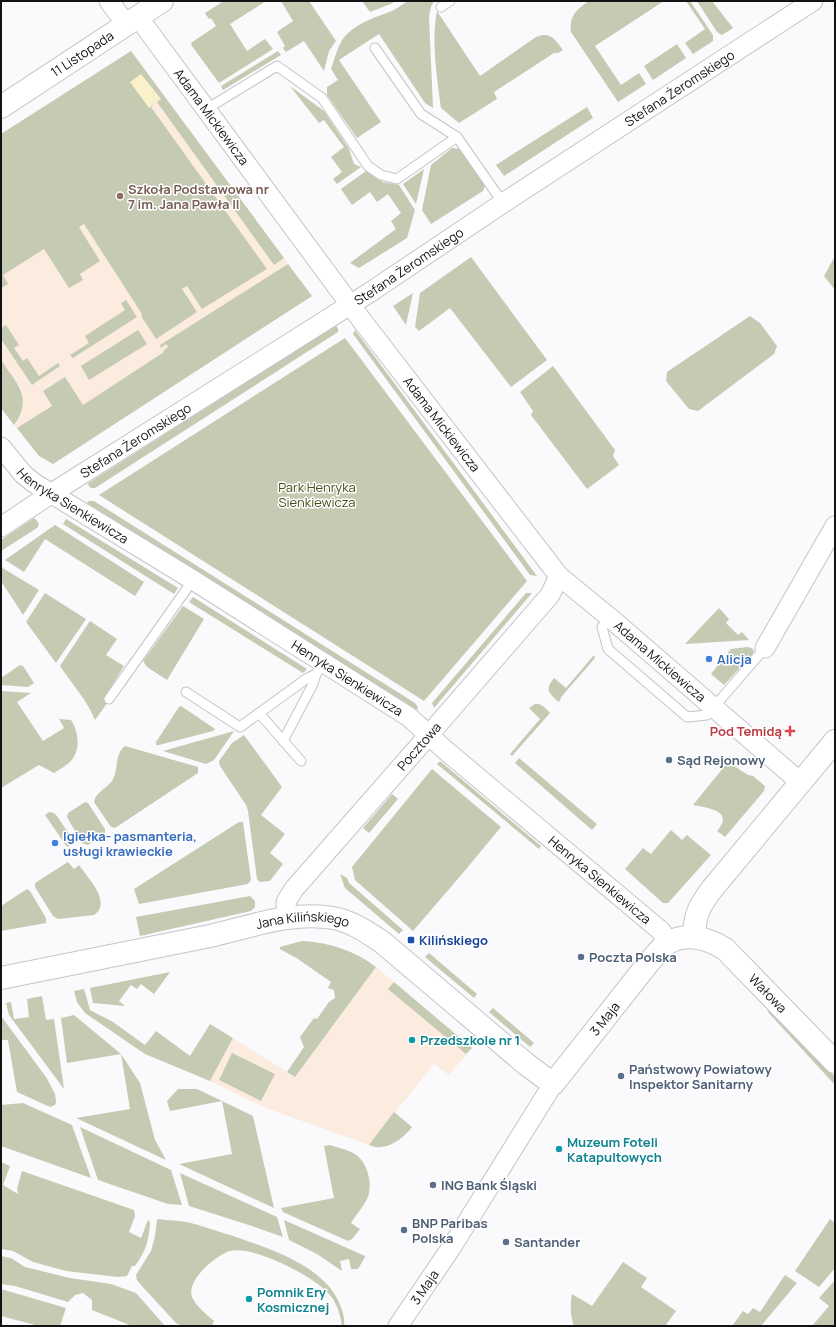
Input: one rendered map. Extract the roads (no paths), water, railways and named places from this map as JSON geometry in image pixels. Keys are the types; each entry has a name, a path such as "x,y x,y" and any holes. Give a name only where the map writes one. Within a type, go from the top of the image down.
{"street":[{"name":"Adama Mickiewicza","path":"109,1 132,20 205,110 350,305 559,576 609,617 800,782"},
{"name":"11 Listopada","path":"1,107 162,1"},
{"name":"Stefana Żeromskiego","path":"1,527 52,493 350,305 503,203 813,1"},
{"name":"Henryka Sienkiewicza","path":"1,447 23,474 193,580 319,668 409,717 444,749 661,931 669,943"},
{"path":"765,648 835,526"},
{"name":"Pocztowa","path":"287,918 286,902 294,889 550,596 559,576"},
{"path":"694,937 695,921 701,904 835,741"},
{"name":"Jana Kilińskiego","path":"1,978 213,935 287,918 333,918 349,922 382,942 526,1064 553,1084"},
{"name":"3 Maja","path":"398,1326 451,1248 553,1084 650,961 662,948 669,943 682,938 694,937"},
{"name":"Wałowa","path":"694,937 714,942 725,949 835,1062"}],"lane":[{"path":"441,7 450,1"},
{"path":"375,48 421,114 457,137 503,203"},
{"path":"205,110 278,66 322,98 368,166 381,175 397,179 457,137"},
{"path":"110,699 193,580"},
{"path":"609,617 602,627 608,649 687,717 707,715 765,648"},
{"path":"186,692 240,727 319,668"},
{"path":"283,741 313,684 319,668"},
{"path":"259,713 301,761"}],"place":[{"name":"Szkoła Podstawowa nr 7 im. Jana Pawła II","path":"120,196"},
{"name":"Alicja","path":"709,659"},
{"name":"Pod Temidą","path":"790,731"},
{"name":"Sąd Rejonowy","path":"669,760"},
{"name":"Igiełka- pasmanteria, usługi krawieckie","path":"55,843"},
{"name":"Kilińskiego","path":"411,940"},
{"name":"Poczta Polska","path":"581,957"},
{"name":"Przedszkole nr 1","path":"412,1040"},
{"name":"Państwowy Powiatowy Inspektor Sanitarny","path":"621,1076"},
{"name":"Muzeum Foteli Katapultowych","path":"559,1149"},
{"name":"ING Bank Śląski","path":"433,1185"},
{"name":"BNP Paribas Polska","path":"404,1230"},
{"name":"Santander","path":"506,1242"},
{"name":"Pomnik Ery Kosmicznej","path":"249,1299"}],"park label":[{"name":"Park Henryka Sienkiewicza","path":"317,494"}]}
